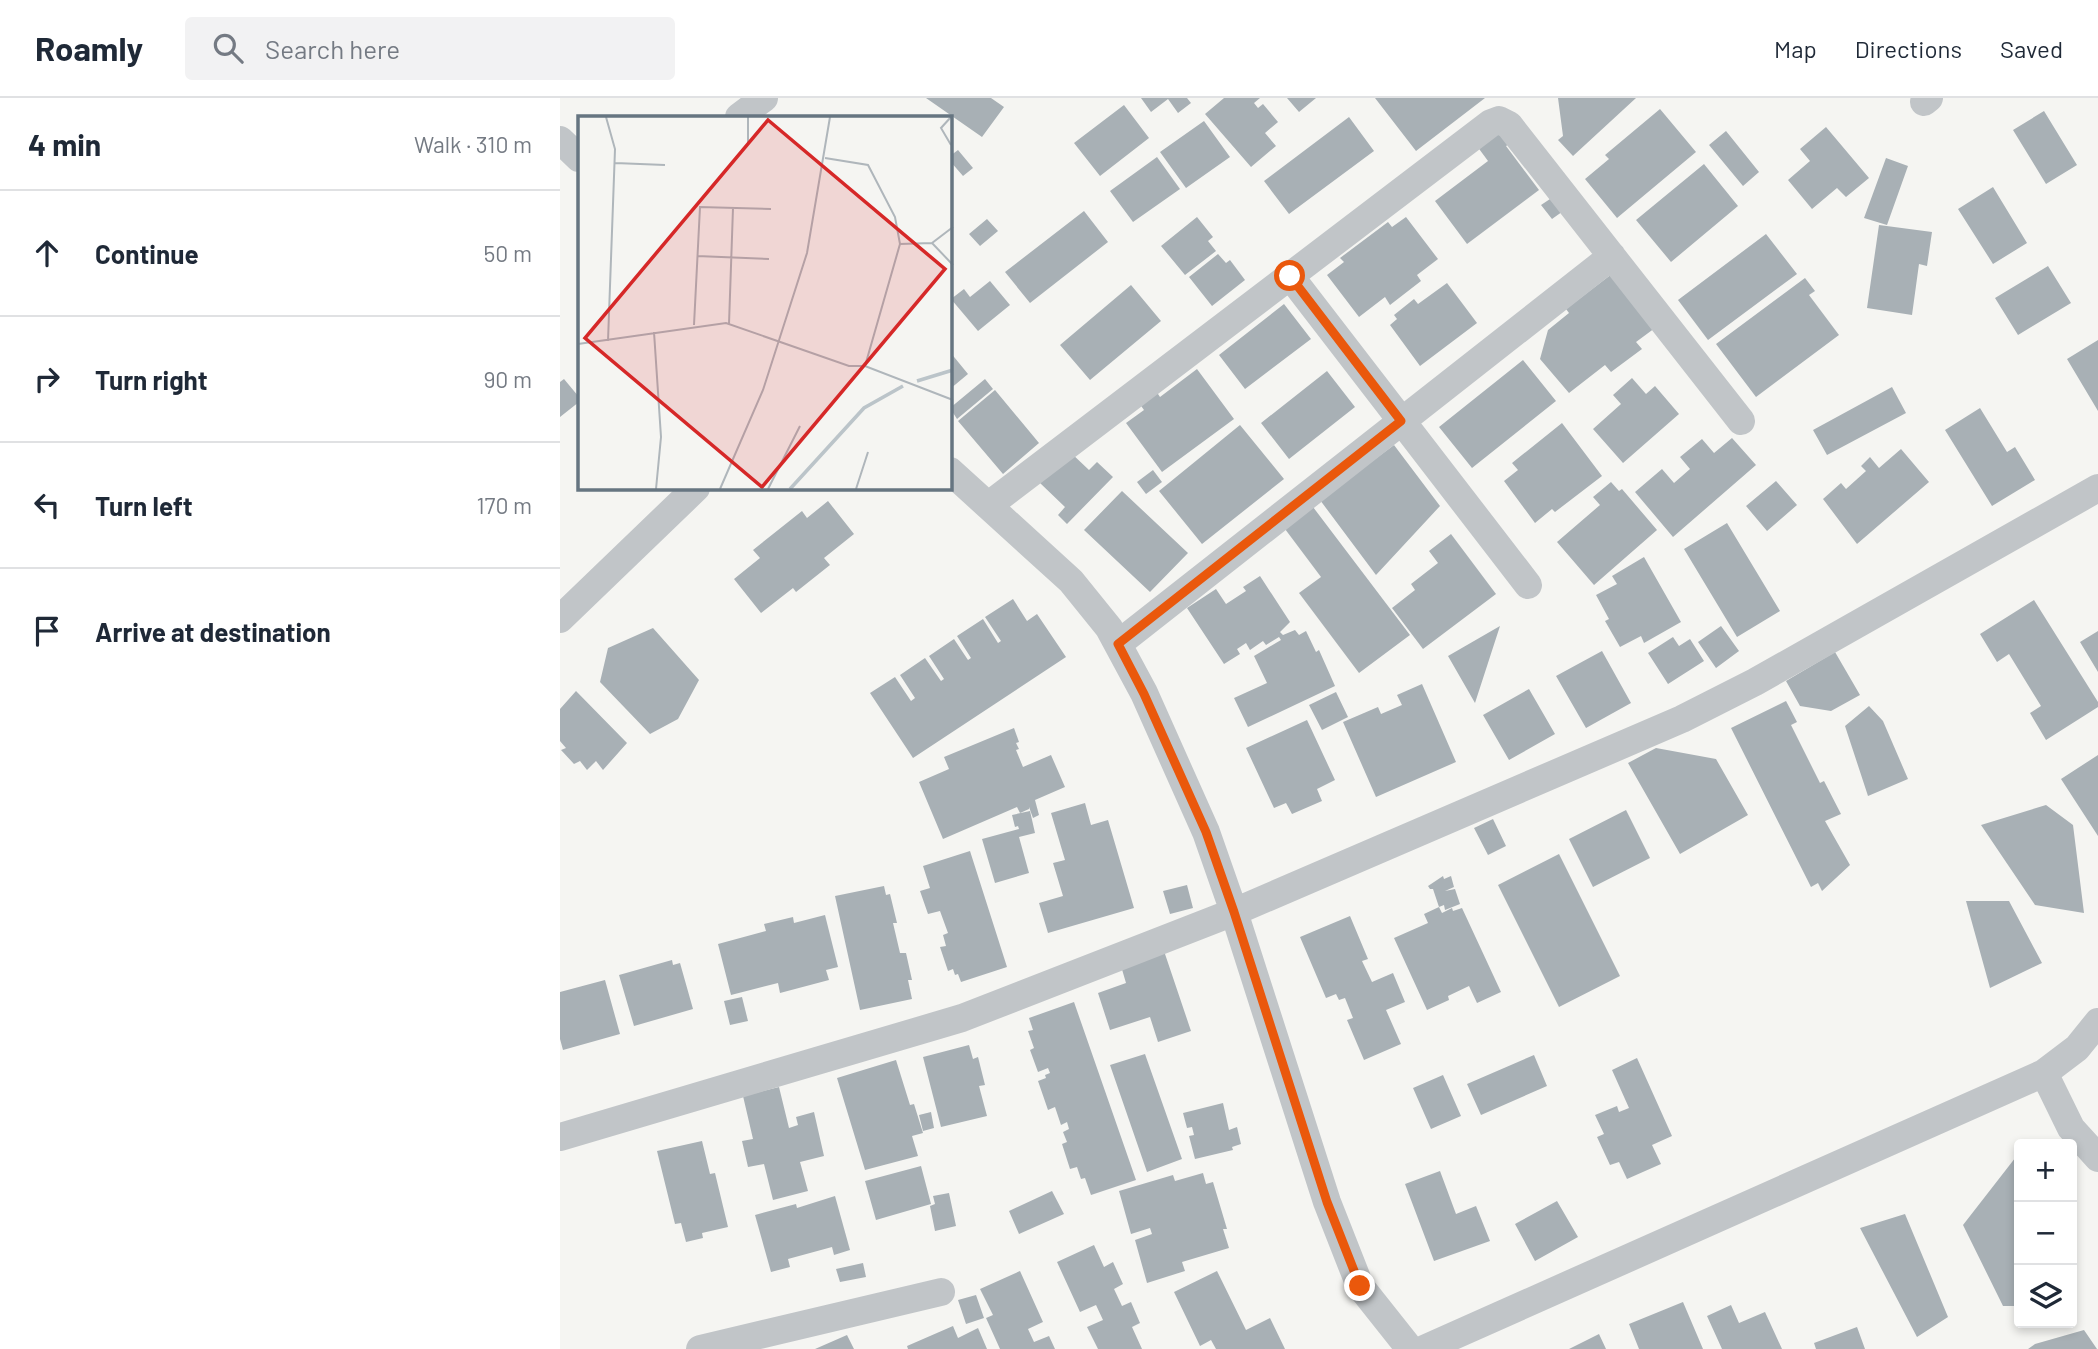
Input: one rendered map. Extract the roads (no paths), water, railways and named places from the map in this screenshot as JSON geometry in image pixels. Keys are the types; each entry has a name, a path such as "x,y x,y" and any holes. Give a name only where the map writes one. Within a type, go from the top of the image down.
{"street":[{"path":"740,116 764,98"},
{"path":"989,505 1491,123 1499,120 1509,125 1741,421"},
{"path":"560,140 578,157"},
{"path":"1118,644 1612,256"},
{"path":"1290,276 1528,585"},
{"path":"952,473 1071,581 1109,628 1118,644 1144,694 1206,832 1327,1202 1360,1286 1410,1349"},
{"path":"560,1137 962,1017 1234,912 1682,719 1755,682 2098,488"},
{"path":"560,619 694,490"},
{"path":"1424,1349 2043,1073 2077,1048 2098,1022"},
{"path":"2043,1073 2071,1128 2098,1158"},
{"path":"700,1349 942,1292"}]}
